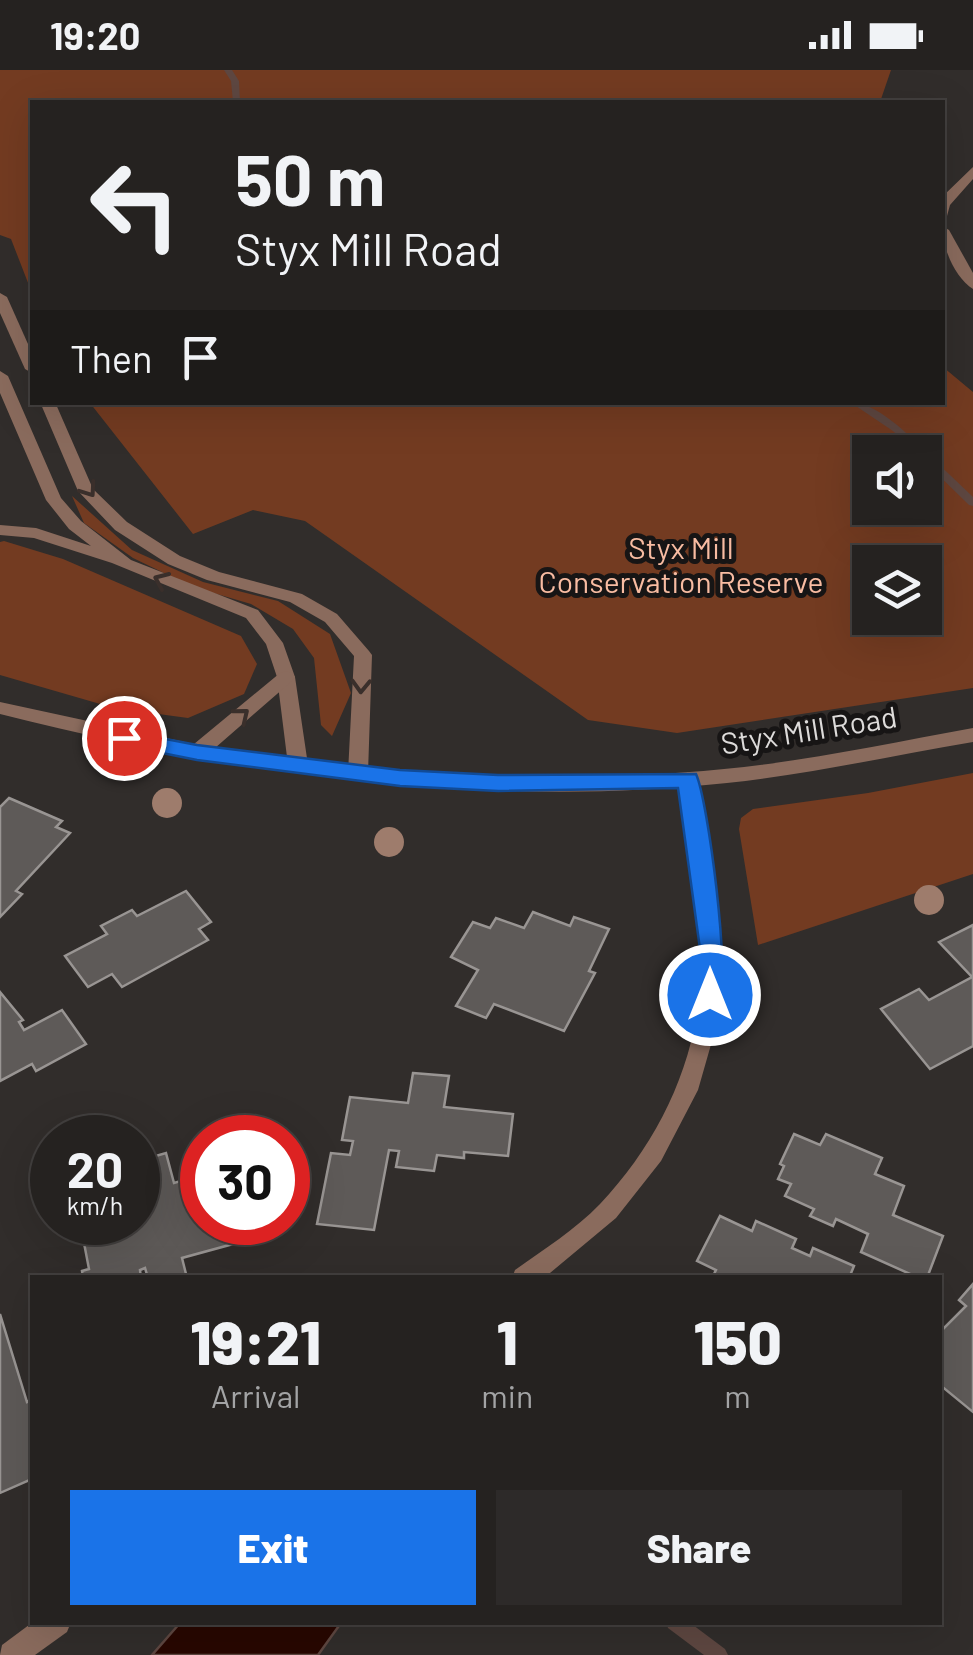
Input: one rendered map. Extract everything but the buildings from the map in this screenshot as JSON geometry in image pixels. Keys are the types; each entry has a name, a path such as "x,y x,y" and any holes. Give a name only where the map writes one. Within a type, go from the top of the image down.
{"street":[{"path":"945,202 973,171"},
{"path":"945,235 973,284"},
{"path":"0,297 30,367"},
{"path":"30,373 1,380 54,500 75,526 125,564"},
{"path":"48,405 86,491 121,526 174,560 213,576 296,598 332,618 363,655 358,774"},
{"path":"0,530 36,532 252,614 274,643 286,677 298,765"},
{"path":"197,752 286,677"},
{"name":"Styx Mill Road","path":"0,708 88,732 197,752 358,774 498,783 688,780 767,771 973,734"},
{"path":"528,1275 606,1212 641,1171 684,1101 700,1053 710,995 712,949 688,780"},
{"path":"12,1655 53,1625"}],"green space":[{"path":"0,70 891,70 881,100 30,100 30,288 11,239 0,235"},
{"name":"Styx Mill Conservation Reserve","path":"945,369 973,392 973,688 677,733 588,720 305,521 253,510 193,534 92,405 945,405"},
{"path":"72,496 132,550 203,582 278,601 330,634 351,693 332,736 321,725 314,658 293,629 251,604 193,587 133,558 84,523"},
{"path":"0,542 63,559 241,636 257,664 244,694 188,718 114,708 0,675"},
{"path":"973,773 973,874 758,945 739,829 741,818 753,809"}],"shaded area":[{"path":"178,1625 340,1625 318,1655 152,1655"}],"waterway":[{"path":"228,70 235,81 237,100"},
{"path":"859,405 902,435"},
{"path":"942,473 973,503"},
{"path":"678,1625 719,1655"}],"route":[{"path":"124,738 197,752 400,778 498,783 688,780 712,949 710,995"}]}
